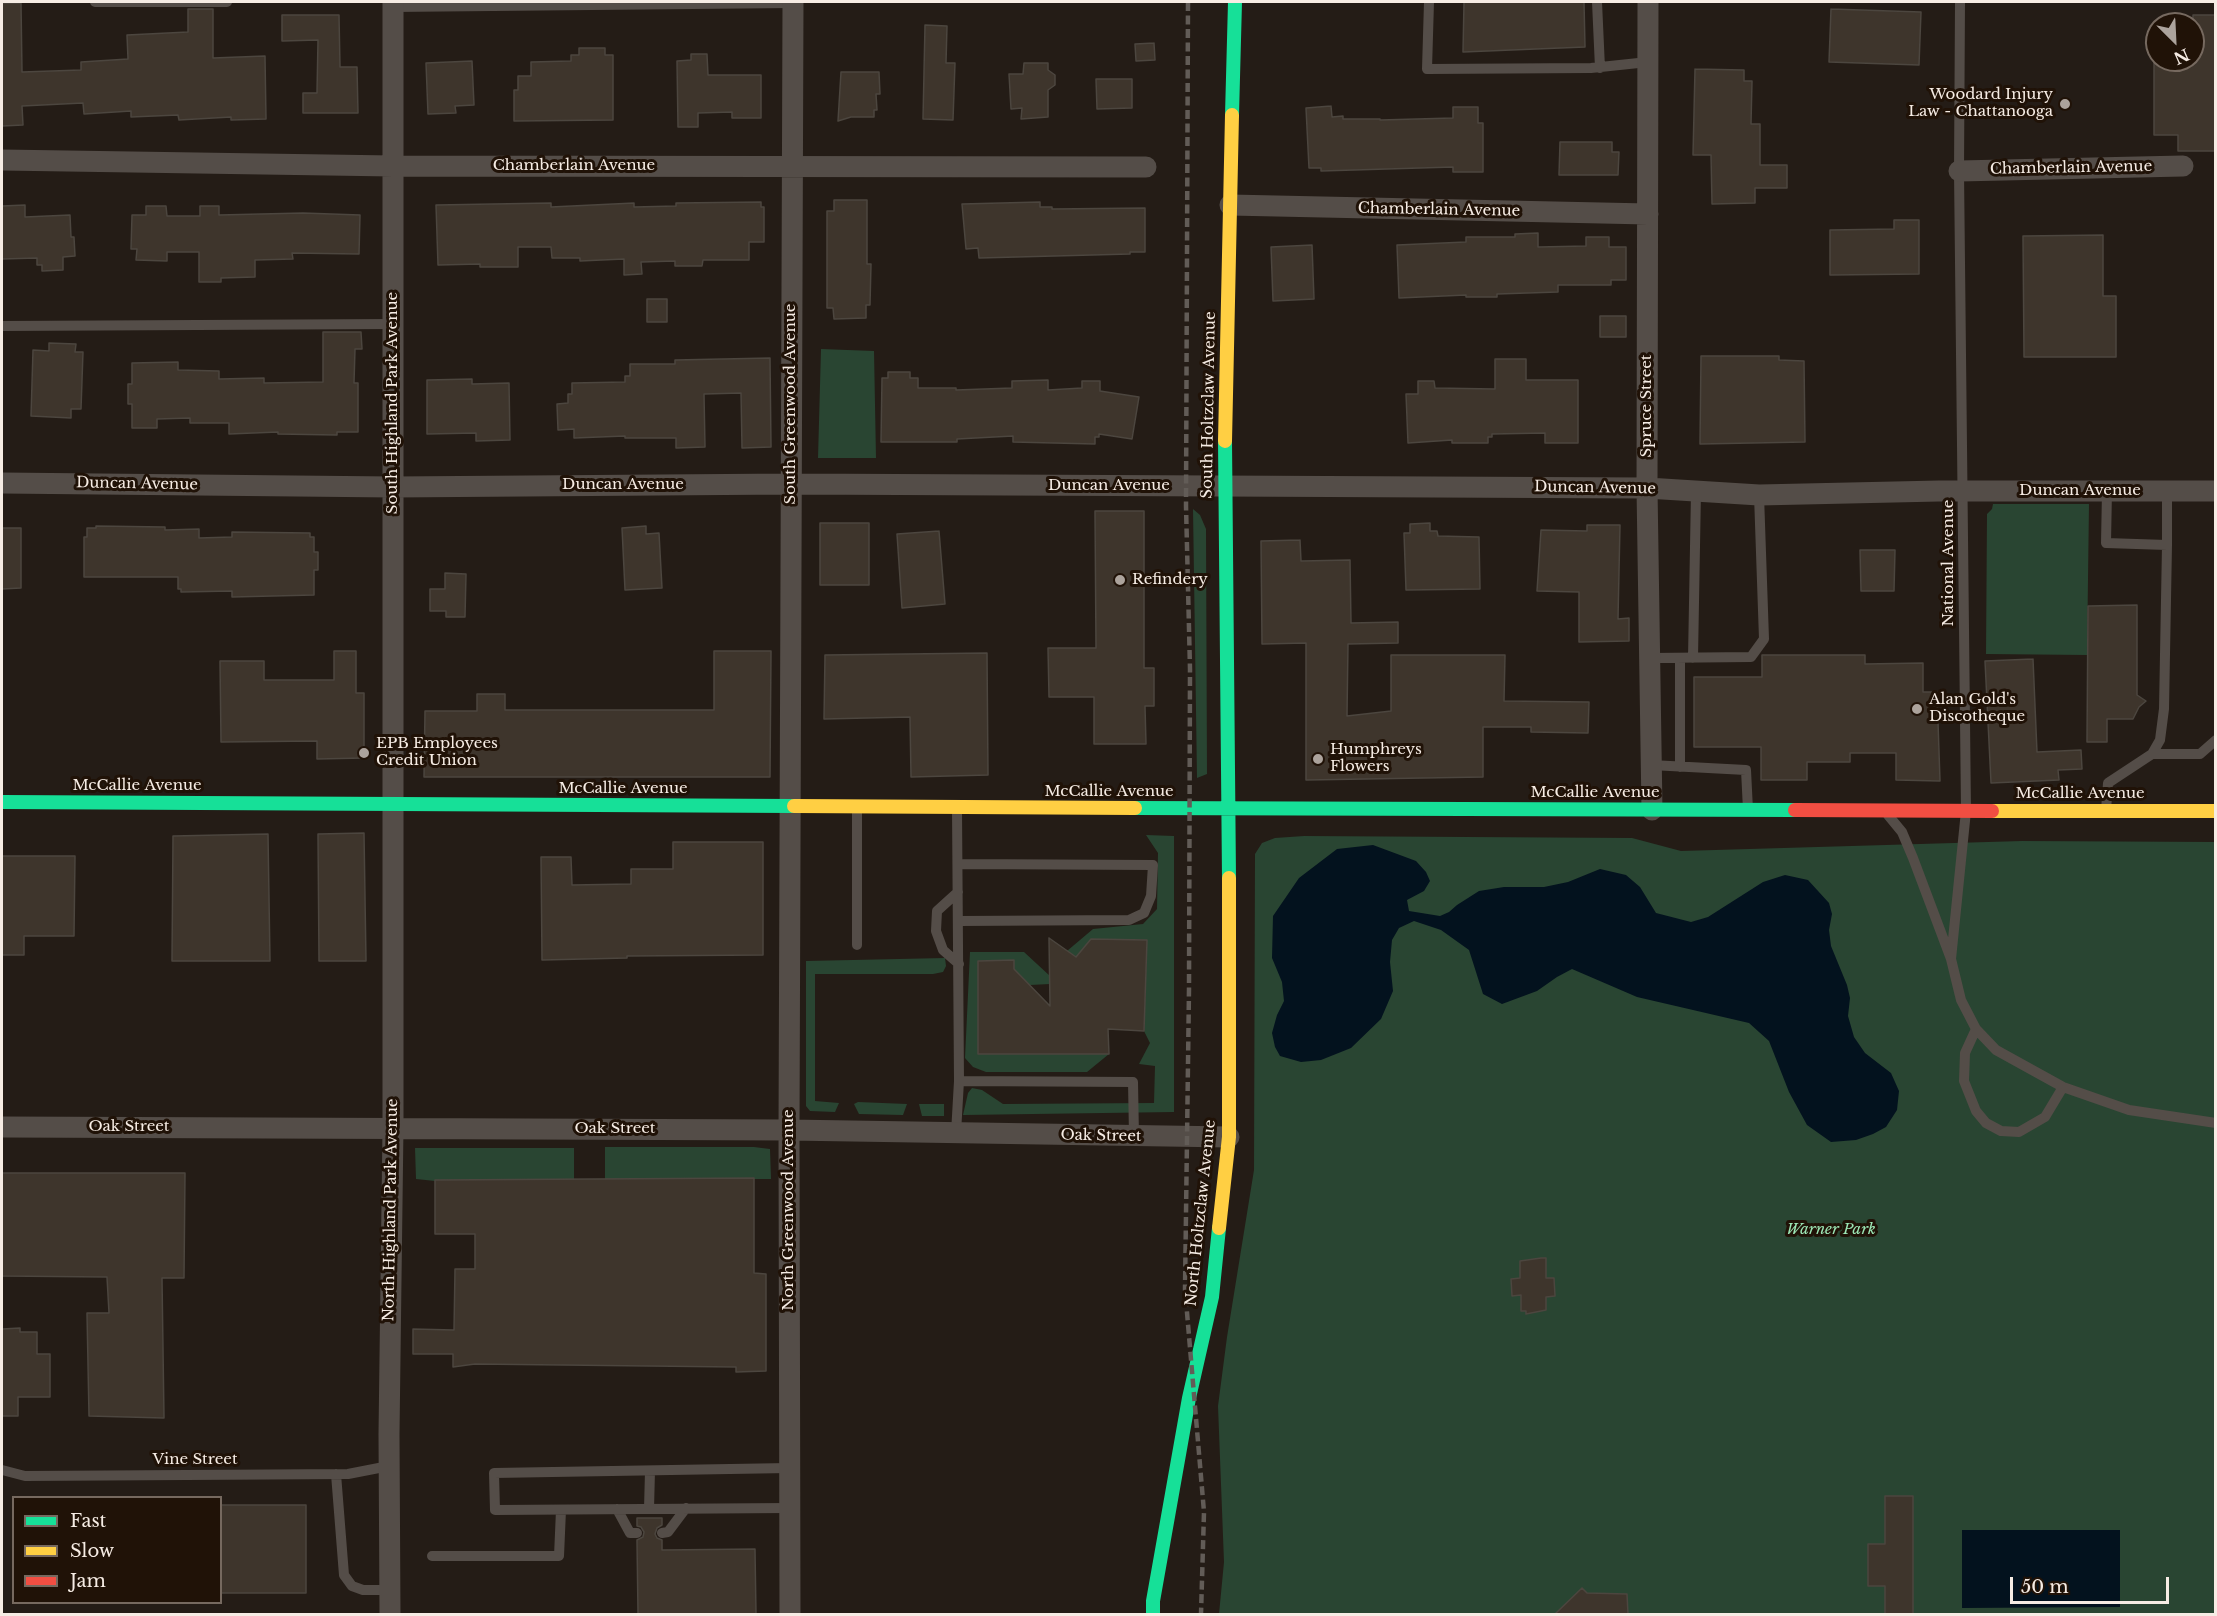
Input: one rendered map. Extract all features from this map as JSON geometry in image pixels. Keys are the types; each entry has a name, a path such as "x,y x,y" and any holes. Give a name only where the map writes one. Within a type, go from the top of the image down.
{"main road":[{"name":"South Holtzclaw Avenue","path":"1229,809 1224,486 1235,2"},
{"name":"McCallie Avenue","path":"2,802 1229,809 2216,811"},
{"name":"North Holtzclaw Avenue","path":"1153,1614 1153,1601 1189,1398 1212,1297 1228,1137 1229,809"}],"street":[{"name":"South Greenwood Avenue","path":"789,806 793,2"},
{"name":"Spruce Street","path":"1648,2 1647,488 1652,810"},
{"name":"South Highland Park Avenue","path":"392,804 393,4"},
{"name":"Chamberlain Avenue","path":"2,160 393,166 1146,167"},
{"name":"Chamberlain Avenue","path":"1959,171 2183,166"},
{"name":"Chamberlain Avenue","path":"1230,205 1648,214"},
{"name":"Duncan Avenue","path":"2,483 393,487 791,484 1647,488 1760,495 2216,491"},
{"name":"North Highland Park Avenue","path":"390,1614 392,804"},
{"name":"North Greenwood Avenue","path":"789,806 790,1614"},
{"name":"Oak Street","path":"2,1127 789,1130 1228,1137"}],"lane":[{"path":"95,2 227,2"},
{"path":"393,4 793,2"},
{"path":"1429,2 1427,69 1596,68 1648,63"},
{"path":"1596,68 1597,2"},
{"name":"National Avenue","path":"1951,959 1966,811 1959,171 1960,2"},
{"path":"2,326 393,324"},
{"path":"1693,658 1696,491"},
{"path":"2107,491 2106,543 2167,545"},
{"path":"2106,810 2108,783 2152,754 2160,740 2164,709 2167,491"},
{"path":"1650,658 1751,657 1764,639 1760,495"},
{"path":"1680,658 1680,767"},
{"path":"2152,754 2200,754 2216,740"},
{"path":"1651,765 1746,770 1748,810"},
{"path":"857,807 857,945"},
{"path":"956,1133 959,1081 957,807"},
{"path":"1884,810 1902,832 1913,858 1951,959 1961,1000 1976,1029 1996,1050 2063,1087 2129,1110 2216,1123"},
{"path":"958,864 1153,865 1151,896 1144,913 1129,920 959,921"},
{"path":"958,892 937,910 936,931 943,950 959,964"},
{"path":"1976,1029 1965,1053 1964,1081 1976,1111 1986,1123 2001,1131 2019,1132 2045,1117 2063,1087"},
{"path":"959,1081 1133,1082 1134,1136"},
{"name":"Vine Street","path":"2,1470 25,1476 348,1474 389,1466"},
{"path":"789,1468 494,1473 495,1510 789,1508"},
{"path":"649,1509 650,1471"},
{"path":"336,1474 344,1575 352,1586 363,1590 390,1590"},
{"path":"662,1533 668,1532 686,1508"},
{"path":"617,1509 630,1533 637,1533"},
{"path":"432,1556 559,1556 561,1510"}],"green space":[{"path":"821,349 874,351 876,458 818,458"},
{"path":"1993,504 2089,504 2087,655 1986,654 1987,514"},
{"path":"1193,509 1200,515 1206,529 1207,774 1197,778"},
{"path":"1146,835 1174,836 1174,1112 963,1115 968,1093 972,1088 982,1090 1003,1104 1154,1103 1155,1066 1139,1064 1150,1043 1144,1031 1147,940 1091,939 1076,957 1067,951 1093,929 1143,924 1157,909 1158,853"},
{"name":"Warner Park","path":"1304,836 1632,838 1681,851 2022,841 2215,842 2215,1614 1219,1614 1224,1562 1218,1406 1254,1170 1255,854 1262,843 1275,838"},
{"path":"970,952 1024,952 1050,976 1050,984 1030,985 1014,969 1013,960 978,961 978,1054 1109,1054 1087,1072 986,1072 973,1067 965,1058"},
{"path":"945,958 946,966 943,972 933,974 815,974 815,1101 839,1103 835,1112 810,1111 806,1106 806,961"},
{"path":"858,1102 907,1104 903,1115 859,1114 854,1104"},
{"path":"919,1104 944,1104 944,1116 922,1116"},
{"path":"605,1147 754,1147 770,1149 771,1179 605,1179"},
{"path":"415,1148 574,1148 574,1180 435,1181 416,1179"}],"water":[{"path":"1373,845 1416,861 1426,872 1430,881 1424,891 1407,900 1409,911 1440,916 1479,891 1504,887 1544,887 1568,882 1600,869 1626,875 1640,887 1656,913 1691,922 1708,917 1763,882 1785,875 1808,880 1829,903 1832,914 1829,930 1831,946 1847,985 1850,998 1848,1016 1854,1037 1865,1053 1891,1073 1899,1091 1897,1110 1886,1127 1873,1134 1856,1140 1831,1142 1807,1125 1789,1092 1769,1041 1749,1023 1637,997 1572,969 1537,991 1502,1004 1483,994 1469,950 1441,930 1414,921 1399,928 1392,940 1390,962 1393,991 1381,1019 1351,1048 1321,1060 1301,1062 1280,1056 1272,1033 1284,1001 1282,982 1272,958 1273,916 1299,878 1337,849"},
{"path":"1962,1530 2120,1530 2120,1607 1962,1608"}],"building":[{"path":"1464,2 1584,2 1585,47 1463,52"},
{"path":"2,3 21,3 22,72 81,70 81,62 128,59 127,35 188,32 188,9 213,9 213,58 265,56 266,119 231,120 231,117 179,120 178,115 131,117 131,111 84,114 83,103 22,106 23,125 2,126"},
{"path":"1831,9 1921,12 1919,65 1829,62"},
{"path":"282,15 339,15 340,67 357,67 358,113 303,113 303,93 317,93 318,40 282,41"},
{"path":"2205,15 2216,15 2216,151 2178,151 2178,135 2154,135 2154,72 2205,72"},
{"path":"925,25 947,26 946,63 955,63 953,120 923,119"},
{"path":"1154,43 1155,60 1136,61 1135,44"},
{"path":"579,48 605,48 605,55 613,55 613,120 514,121 514,90 518,90 518,76 531,76 531,62 571,61 571,55 579,55"},
{"path":"691,54 707,54 708,75 761,75 761,118 732,118 732,112 698,113 698,127 678,127 677,61 691,60"},
{"path":"472,61 474,105 455,106 456,113 428,114 426,63"},
{"path":"1024,63 1048,63 1048,70 1055,75 1055,85 1048,90 1048,117 1021,119 1022,108 1011,109 1009,74 1023,74"},
{"path":"1695,69 1744,70 1744,81 1752,81 1751,124 1760,124 1760,165 1787,165 1787,188 1755,188 1755,203 1712,204 1711,155 1693,155"},
{"path":"841,72 879,72 880,94 876,94 877,110 874,110 874,117 851,117 838,121"},
{"path":"1096,79 1132,79 1132,108 1097,109"},
{"path":"1331,106 1332,117 1380,120 1453,118 1453,107 1478,107 1478,123 1483,123 1483,172 1453,172 1453,167 1321,171 1321,168 1309,168 1306,108"},
{"path":"1560,142 1612,142 1612,152 1619,152 1618,175 1559,175"},
{"path":"834,200 867,200 867,264 871,264 870,305 866,305 866,318 834,319 833,308 827,308 827,211 834,211"},
{"path":"761,202 761,207 764,207 764,242 749,242 749,260 703,260 702,266 675,266 675,261 641,262 642,274 624,275 624,259 580,261 580,258 552,258 551,247 518,247 518,267 480,267 480,264 438,265 436,205 551,203 551,207 634,203 634,207 676,206 676,203"},
{"path":"1040,202 1040,207 1052,207 1052,209 1145,208 1145,252 979,258 978,248 966,249 962,204"},
{"path":"25,205 25,217 70,215 75,256 63,257 63,270 42,271 42,265 37,265 37,258 2,259 2,206"},
{"path":"146,206 166,206 167,216 200,216 200,206 219,206 219,215 303,213 360,215 359,254 292,253 293,259 255,260 255,277 221,278 221,282 199,282 199,252 167,252 167,261 136,260 137,249 131,249 132,215 146,215"},
{"path":"1894,220 1919,220 1919,274 1830,275 1830,230 1894,229"},
{"path":"1538,233 1538,247 1586,246 1586,237 1609,237 1609,247 1626,247 1626,280 1611,280 1611,285 1558,285 1558,292 1497,294 1497,297 1466,297 1466,295 1399,298 1397,245 1466,242 1466,237 1515,237 1515,234"},
{"path":"2103,235 2103,296 2116,296 2116,357 2024,357 2023,236"},
{"path":"1312,245 1314,299 1273,301 1271,247"},
{"path":"647,299 667,299 667,322 647,322"},
{"path":"1600,316 1626,316 1626,337 1600,337"},
{"path":"323,332 361,332 362,349 355,349 354,383 358,383 358,432 337,432 337,435 278,434 278,432 229,434 229,423 190,423 190,418 157,419 157,428 132,428 132,404 128,404 128,384 132,384 132,363 178,362 178,370 219,371 219,379 264,378 264,383 323,382"},
{"path":"49,343 76,344 75,352 83,352 81,409 71,409 71,418 31,416 33,350 49,351"},
{"path":"1701,356 1779,356 1779,360 1804,361 1805,442 1700,444"},
{"path":"770,358 771,447 742,448 741,393 704,394 705,447 676,448 676,438 625,438 625,436 574,438 574,429 558,430 557,404 568,403 568,394 572,394 572,383 625,382 625,376 630,376 630,364 675,364 675,360"},
{"path":"1495,359 1526,359 1526,380 1578,380 1578,443 1545,443 1545,433 1492,434 1492,437 1488,437 1488,443 1452,443 1452,440 1408,443 1406,394 1418,394 1418,381 1434,381 1435,388 1495,389"},
{"path":"888,372 910,372 910,378 918,378 918,388 956,388 956,390 1012,388 1012,381 1048,380 1048,390 1082,388 1082,381 1100,381 1100,391 1139,397 1132,439 1099,434 1099,437 1095,437 1095,444 1013,442 1013,436 957,439 957,442 881,442 882,378 888,378"},
{"path":"472,379 472,384 509,383 510,440 476,441 476,433 427,434 427,380"},
{"name":"Refindery","path":"1095,511 1144,511 1144,668 1154,668 1154,706 1145,706 1146,744 1094,744 1094,697 1049,697 1048,648 1096,648"},
{"path":"820,523 869,523 869,585 820,585"},
{"path":"1430,523 1430,531 1437,531 1438,536 1479,537 1480,589 1406,590 1404,533 1410,533 1410,524"},
{"path":"1587,525 1620,525 1618,619 1629,618 1629,641 1579,642 1579,592 1537,591 1541,530 1587,531"},
{"path":"96,526 165,527 165,530 199,529 199,538 232,537 232,532 310,533 310,537 314,537 314,552 318,552 318,570 314,570 314,595 232,597 232,591 181,592 181,589 178,589 178,577 84,577 84,537 87,537 87,528 96,528"},
{"path":"646,526 646,534 659,533 662,588 625,590 622,528"},
{"path":"2,528 21,528 21,588 2,589"},
{"path":"939,531 945,604 902,608 897,534"},
{"path":"1300,540 1301,561 1350,560 1351,623 1398,622 1398,643 1348,644 1347,716 1391,711 1391,655 1505,655 1504,701 1589,702 1588,733 1531,732 1531,727 1483,727 1483,777 1306,780 1306,643 1262,644 1261,541"},
{"path":"1860,550 1895,550 1894,591 1861,591"},
{"path":"445,573 466,574 465,617 446,617 446,611 430,611 430,589 445,589"},
{"path":"2137,605 2137,695 2146,701 2139,707 2133,719 2107,719 2107,742 2087,742 2088,606"},
{"path":"334,651 356,651 356,693 364,693 364,758 317,759 317,741 221,742 220,661 264,661 264,680 334,680"},
{"path":"714,651 771,651 770,777 424,777 425,711 477,711 477,694 505,694 505,710 714,710"},
{"path":"987,653 988,775 911,777 910,717 824,719 825,655"},
{"path":"1762,655 1865,655 1865,664 1923,663 1923,692 1937,692 1940,781 1896,780 1896,753 1850,753 1850,762 1807,762 1807,780 1761,780 1761,747 1694,747 1694,677 1762,677"},
{"path":"2033,659 2037,752 2081,750 2082,769 2058,770 2059,780 1991,783 1985,661"},
{"path":"364,833 366,961 319,961 318,834"},
{"path":"268,834 270,961 172,961 173,836"},
{"path":"673,842 763,842 763,955 627,956 627,958 542,960 541,857 571,857 572,885 631,884 631,869 673,869"},
{"path":"2,856 75,856 74,936 24,936 24,955 2,955"},
{"path":"1049,938 1076,957 1091,939 1147,940 1144,1031 1108,1029 1109,1054 978,1054 978,961 1014,960 1014,969 1050,1006"},
{"path":"2,1173 185,1173 184,1278 162,1278 164,1418 89,1416 87,1313 109,1313 107,1277 2,1276"},
{"path":"754,1178 754,1273 766,1274 766,1371 736,1372 736,1367 475,1364 453,1367 453,1354 413,1354 413,1329 454,1330 455,1269 475,1269 475,1234 435,1234 435,1180"},
{"path":"1546,1258 1546,1278 1554,1278 1555,1296 1546,1297 1546,1310 1526,1314 1526,1311 1521,1311 1521,1295 1512,1296 1511,1279 1520,1278 1520,1261"},
{"path":"20,1328 20,1332 37,1332 37,1354 50,1354 50,1397 18,1397 18,1416 2,1416 2,1329"},
{"path":"1885,1496 1913,1496 1913,1614 1885,1614 1885,1586 1868,1586 1868,1544 1885,1544"},
{"path":"222,1505 306,1505 306,1593 222,1593"},
{"path":"637,1518 662,1518 662,1525 657,1528 655,1534 662,1540 662,1550 755,1549 756,1614 638,1614 637,1540 643,1537 644,1532 641,1527 637,1526"},
{"path":"1582,1588 1587,1593 1627,1594 1628,1614 1555,1614"}],"railway":[{"path":"1188,2 1186,506 1190,669 1185,1289 1204,1512 1201,1614"}],"traffic: fast":[{"path":"1232,115 1235,2"},
{"path":"1225,441 1229,878"},
{"path":"2,802 794,806"},
{"path":"1135,808 1795,810"},
{"path":"1153,1614 1153,1601 1189,1398 1212,1297 1219,1228"}],"traffic: slow":[{"path":"1225,441 1232,115"},
{"path":"794,806 1135,808"},
{"path":"1992,811 2216,811"},
{"path":"1219,1228 1229,1137 1229,878"}],"traffic: jam":[{"path":"1795,810 1992,811"}],"place":[{"name":"Woodard Injury Law - Chattanooga","path":"2065,104"},
{"name":"Refindery","path":"1120,580"},
{"name":"Alan Gold's Discotheque","path":"1917,709"},
{"name":"EPB Employees Credit Union","path":"364,753"},
{"name":"Humphreys Flowers","path":"1318,759"}]}
